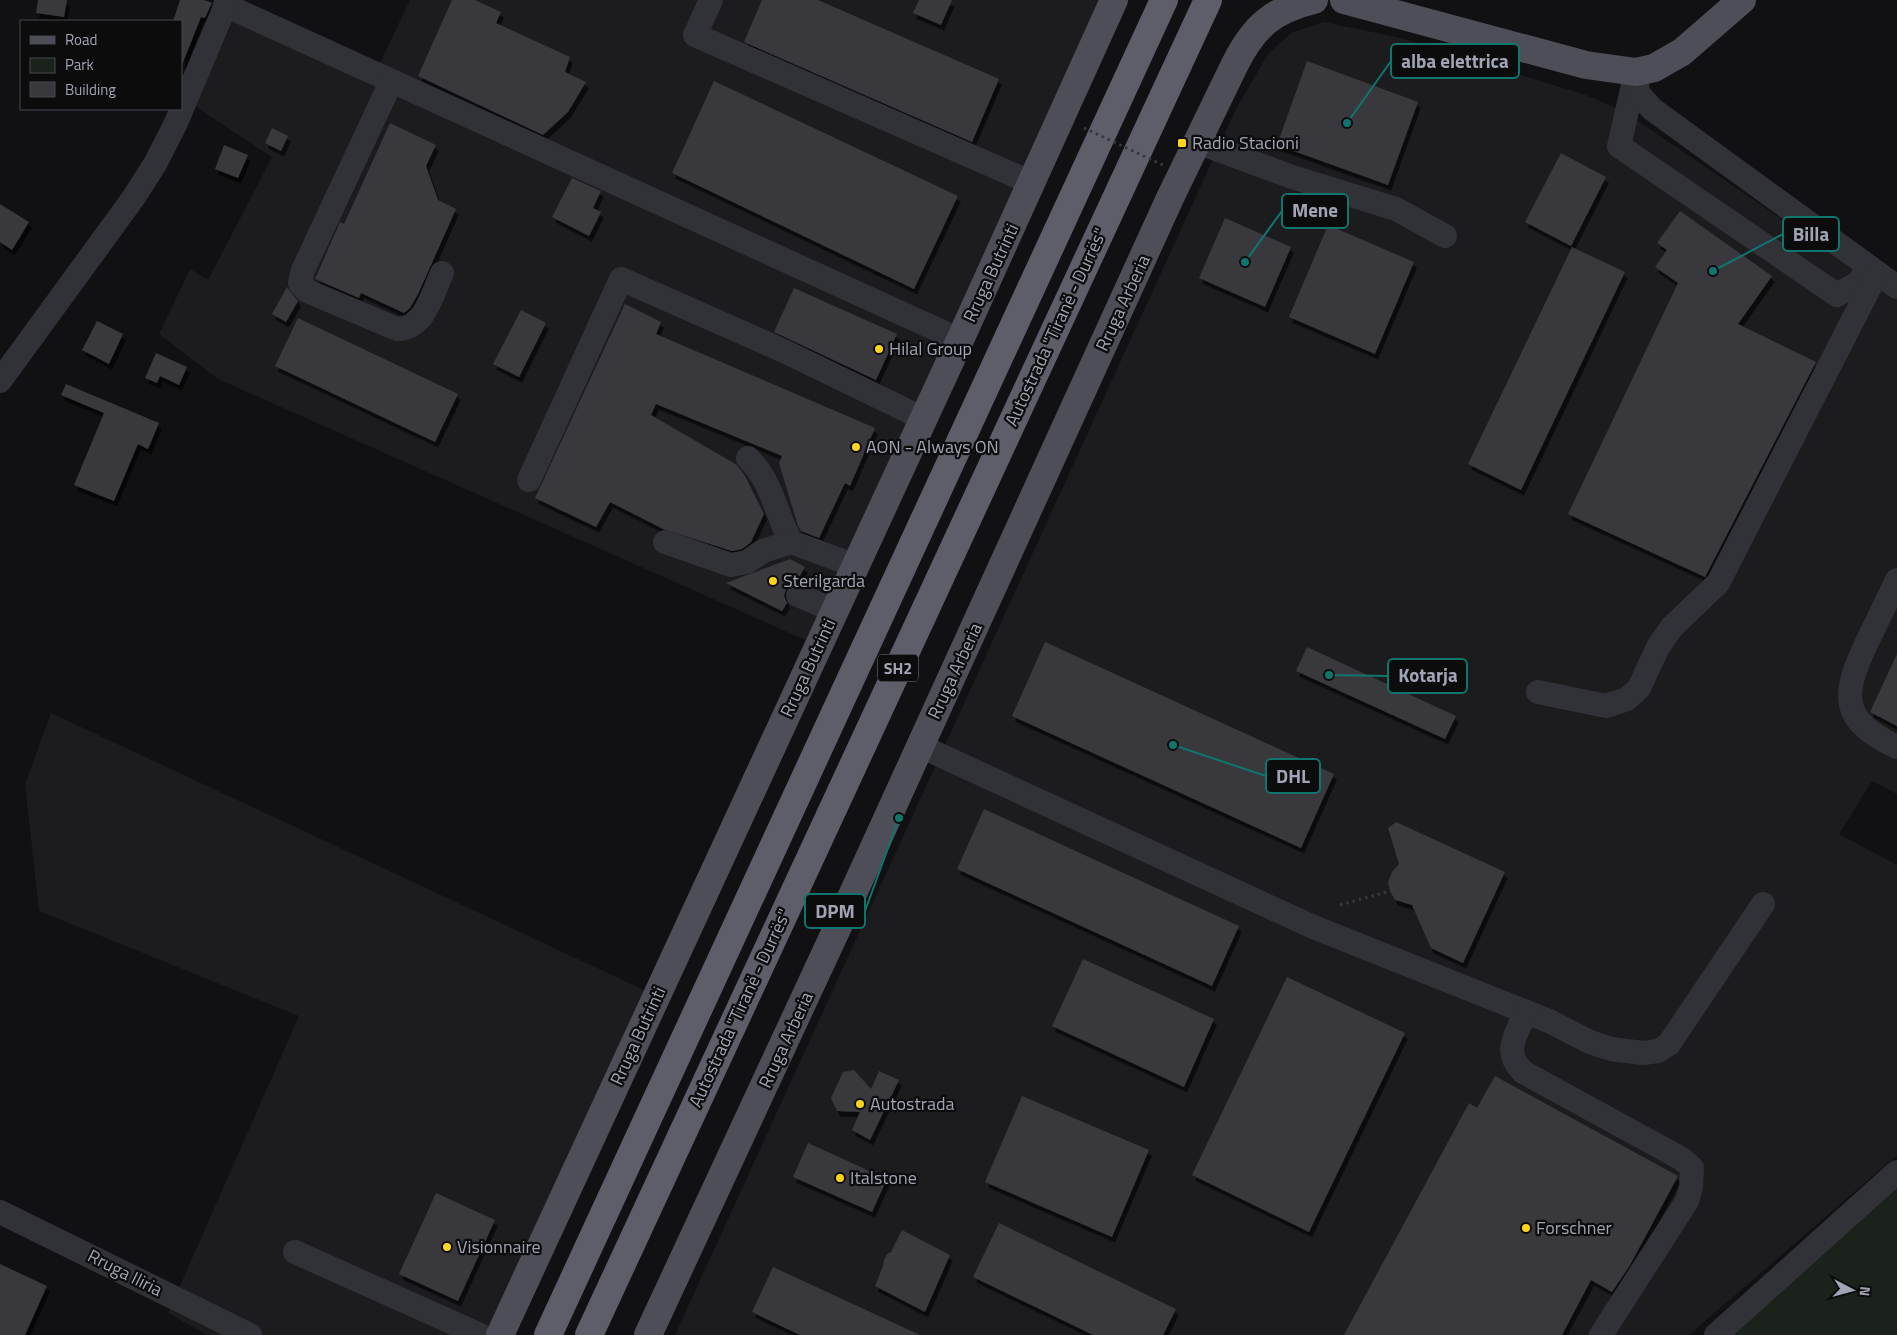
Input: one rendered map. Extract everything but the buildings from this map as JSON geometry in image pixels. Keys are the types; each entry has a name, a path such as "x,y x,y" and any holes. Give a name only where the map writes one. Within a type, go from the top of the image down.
{"highway":[{"name":"Autostrada \"Tiranë - Durrës\"","path":"548,1335 1164,0"},
{"name":"Autostrada \"Tiranë - Durrës\"","path":"589,1335 1208,0"}],"main road":[{"name":"Rruga Butrinti","path":"500,1335 1032,183 1067,89 1114,0"},
{"name":"Rruga Arberia","path":"648,1335 1197,142 1244,47 1272,15 1291,6 1314,0"},
{"path":"1344,0 1586,65 1636,72 1654,68 1668,62 1742,0"}],"street":[{"path":"712,0 695,35 1032,183"},
{"path":"182,108 226,3 391,82 960,340"},
{"path":"1636,72 1619,146 1836,295 1858,283 1873,270"},
{"path":"1636,72 1637,88 1645,103 1897,287"},
{"path":"391,82 302,270 300,283 307,291 397,330 410,326 422,317 442,273"},
{"path":"0,381 134,197 155,164 181,110"},
{"path":"1197,142 1292,177 1396,210 1445,236"},
{"path":"1538,692 1606,706 1627,699 1639,688 1658,647 1672,627 1718,583 1873,270"},
{"path":"529,480 621,279 784,351 924,419"},
{"path":"748,458 760,470 776,506 780,521 791,542"},
{"path":"665,542 731,565 747,562 763,551 791,542 856,566"},
{"path":"1897,580 1856,666 1849,686 1849,698 1853,711 1860,723 1874,735 1897,747"},
{"path":"798,595 835,611"},
{"path":"920,746 1311,926 1549,1021 1590,1042 1611,1049 1642,1053 1662,1049 1674,1038 1728,953 1763,904"},
{"path":"1525,1013 1510,1053 1513,1062 1523,1072 1682,1159 1692,1168 1691,1187 1687,1201 1601,1335"},
{"path":"1716,1335 1897,1172"},
{"name":"Rruga Iliria","path":"0,1212 250,1335"},
{"path":"295,1252 480,1335"}],"path":[{"path":"1084,128 1163,165"},
{"path":"1340,906 1390,891"}],"shaded area":[{"path":"410,0 1114,0 819,646 218,379 159,334 190,269 208,280 272,157 195,106 242,1 380,63"},
{"path":"1324,22 1401,38 1586,95 1625,112 1897,298 1897,794 1872,781 1839,834 1897,865 1897,1155 1689,1335 675,1335 1236,109 1268,54 1291,33"},
{"path":"51,713 657,996 500,1335 207,1335 168,1313 299,1016 39,911 25,784"}],"green space":[{"path":"1897,1176 1897,1335 1721,1335"}],"place":[{"name":"alba elettrica","path":"1347,123"},
{"name":"Radio Stacioni","path":"1182,143"},
{"name":"Mene","path":"1245,262"},
{"name":"Billa","path":"1713,271"},
{"name":"Hilal Group","path":"879,349"},
{"name":"AON - Always ON","path":"856,447"},
{"name":"Sterilgarda","path":"773,581"},
{"name":"Kotarja","path":"1329,675"},
{"name":"DHL","path":"1173,745"},
{"name":"DPM","path":"899,818"},
{"name":"Autostrada","path":"860,1104"},
{"name":"Italstone","path":"840,1178"},
{"name":"Forschner","path":"1526,1228"},
{"name":"Visionnaire","path":"447,1247"}]}
